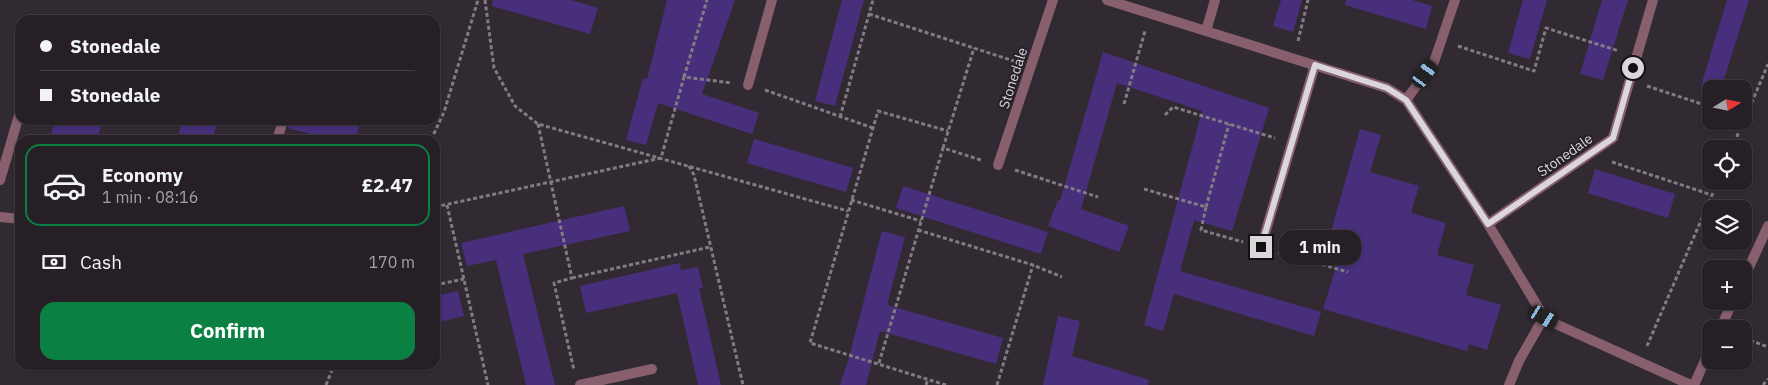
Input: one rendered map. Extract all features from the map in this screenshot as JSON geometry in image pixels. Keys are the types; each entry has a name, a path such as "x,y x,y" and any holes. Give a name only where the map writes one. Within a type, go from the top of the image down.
{"street":[{"path":"748,84 772,0"},
{"name":"Stonedale","path":"998,165 1053,0"},
{"path":"1107,0 1387,88 1406,100 1488,224 1544,317 1640,363 1692,385 1702,365"},
{"path":"1206,31 1215,0"},
{"path":"1406,100 1434,62 1455,0"},
{"name":"Stonedale","path":"1488,224 1613,138 1653,0"},
{"path":"1261,247 1315,65"},
{"path":"0,180 16,125"},
{"path":"279,135 282,127"},
{"path":"0,217 15,218"},
{"path":"1752,261 1768,226"},
{"path":"1510,385 1519,361 1544,317"},
{"path":"580,385 652,369"}],"path":[{"path":"440,121 478,0"},
{"path":"485,0 494,68 515,106 538,124 848,211"},
{"path":"684,77 707,0"},
{"path":"840,117 873,0"},
{"path":"1294,58 1308,0"},
{"path":"869,14 1031,66"},
{"path":"1124,104 1150,14"},
{"path":"1442,40 1534,71 1546,28 1636,56"},
{"path":"878,363 974,48"},
{"path":"1752,101 1768,64"},
{"path":"1629,81 1702,104"},
{"path":"1164,115 1173,107 1292,144"},
{"path":"946,385 810,343 878,111 948,131"},
{"path":"538,124 572,278"},
{"path":"1229,124 1201,230 1348,272"},
{"path":"943,148 1098,197"},
{"path":"1590,155 1712,195"},
{"path":"440,206 661,158"},
{"path":"688,166 694,175 743,385"},
{"path":"1144,189 1206,207"},
{"path":"1640,363 1714,190"},
{"path":"852,200 921,221"},
{"path":"447,205 488,385"},
{"path":"918,230 1033,265 1062,277"},
{"path":"573,368 554,283 710,247"},
{"path":"997,385 1033,265"},
{"path":"440,284 464,279"},
{"path":"1752,341 1768,347"},
{"path":"326,385 332,370"},
{"path":"926,385 928,379"},
{"path":"1763,385 1768,380"}],"building":[{"path":"493,0 571,0 598,8 590,34 492,6"},
{"path":"667,0 735,0 702,94 759,113 752,134 658,103 646,145 626,140 643,78 647,79"},
{"path":"842,0 864,0 835,106 815,101"},
{"path":"1281,0 1302,0 1293,32 1273,26"},
{"path":"1346,0 1412,0 1432,6 1426,29 1345,5"},
{"path":"1523,0 1547,0 1530,59 1508,53"},
{"path":"1602,0 1628,0 1603,80 1580,74"},
{"path":"1727,0 1749,0 1724,80 1703,80"},
{"path":"1103,52 1269,108 1232,231 1194,220 1180,271 1321,312 1314,336 1174,294 1163,331 1144,325 1202,111 1117,83 1081,209 1129,226 1119,252 1048,226 1058,200 1060,201"},
{"path":"54,125 102,125 98,135 50,135"},
{"path":"181,125 216,125 214,135 178,135"},
{"path":"287,125 360,125 356,135 314,135 288,128"},
{"path":"1360,129 1381,135 1370,172 1419,186 1411,213 1446,223 1437,255 1474,265 1466,295 1501,305 1487,350 1469,344 1467,351 1323,309 1337,264 1323,260"},
{"path":"754,139 853,168 846,192 747,163"},
{"path":"1595,169 1675,194 1668,218 1588,193"},
{"path":"903,186 1048,232 1041,254 896,208"},
{"path":"624,206 630,231 523,254 555,385 526,385 496,260 467,266 461,243"},
{"path":"882,231 905,237 887,305 1003,338 996,364 880,331 866,385 840,385"},
{"path":"680,263 681,270 698,267 703,288 699,288 721,385 698,385 677,293 586,313 580,286"},
{"path":"458,291 464,316 440,322 440,295"},
{"path":"1058,316 1080,321 1072,356 1149,380 1148,385 1043,385"}],"route":[{"path":"1261,247 1315,65 1387,88 1406,100 1488,224 1613,138 1633,68"}]}
